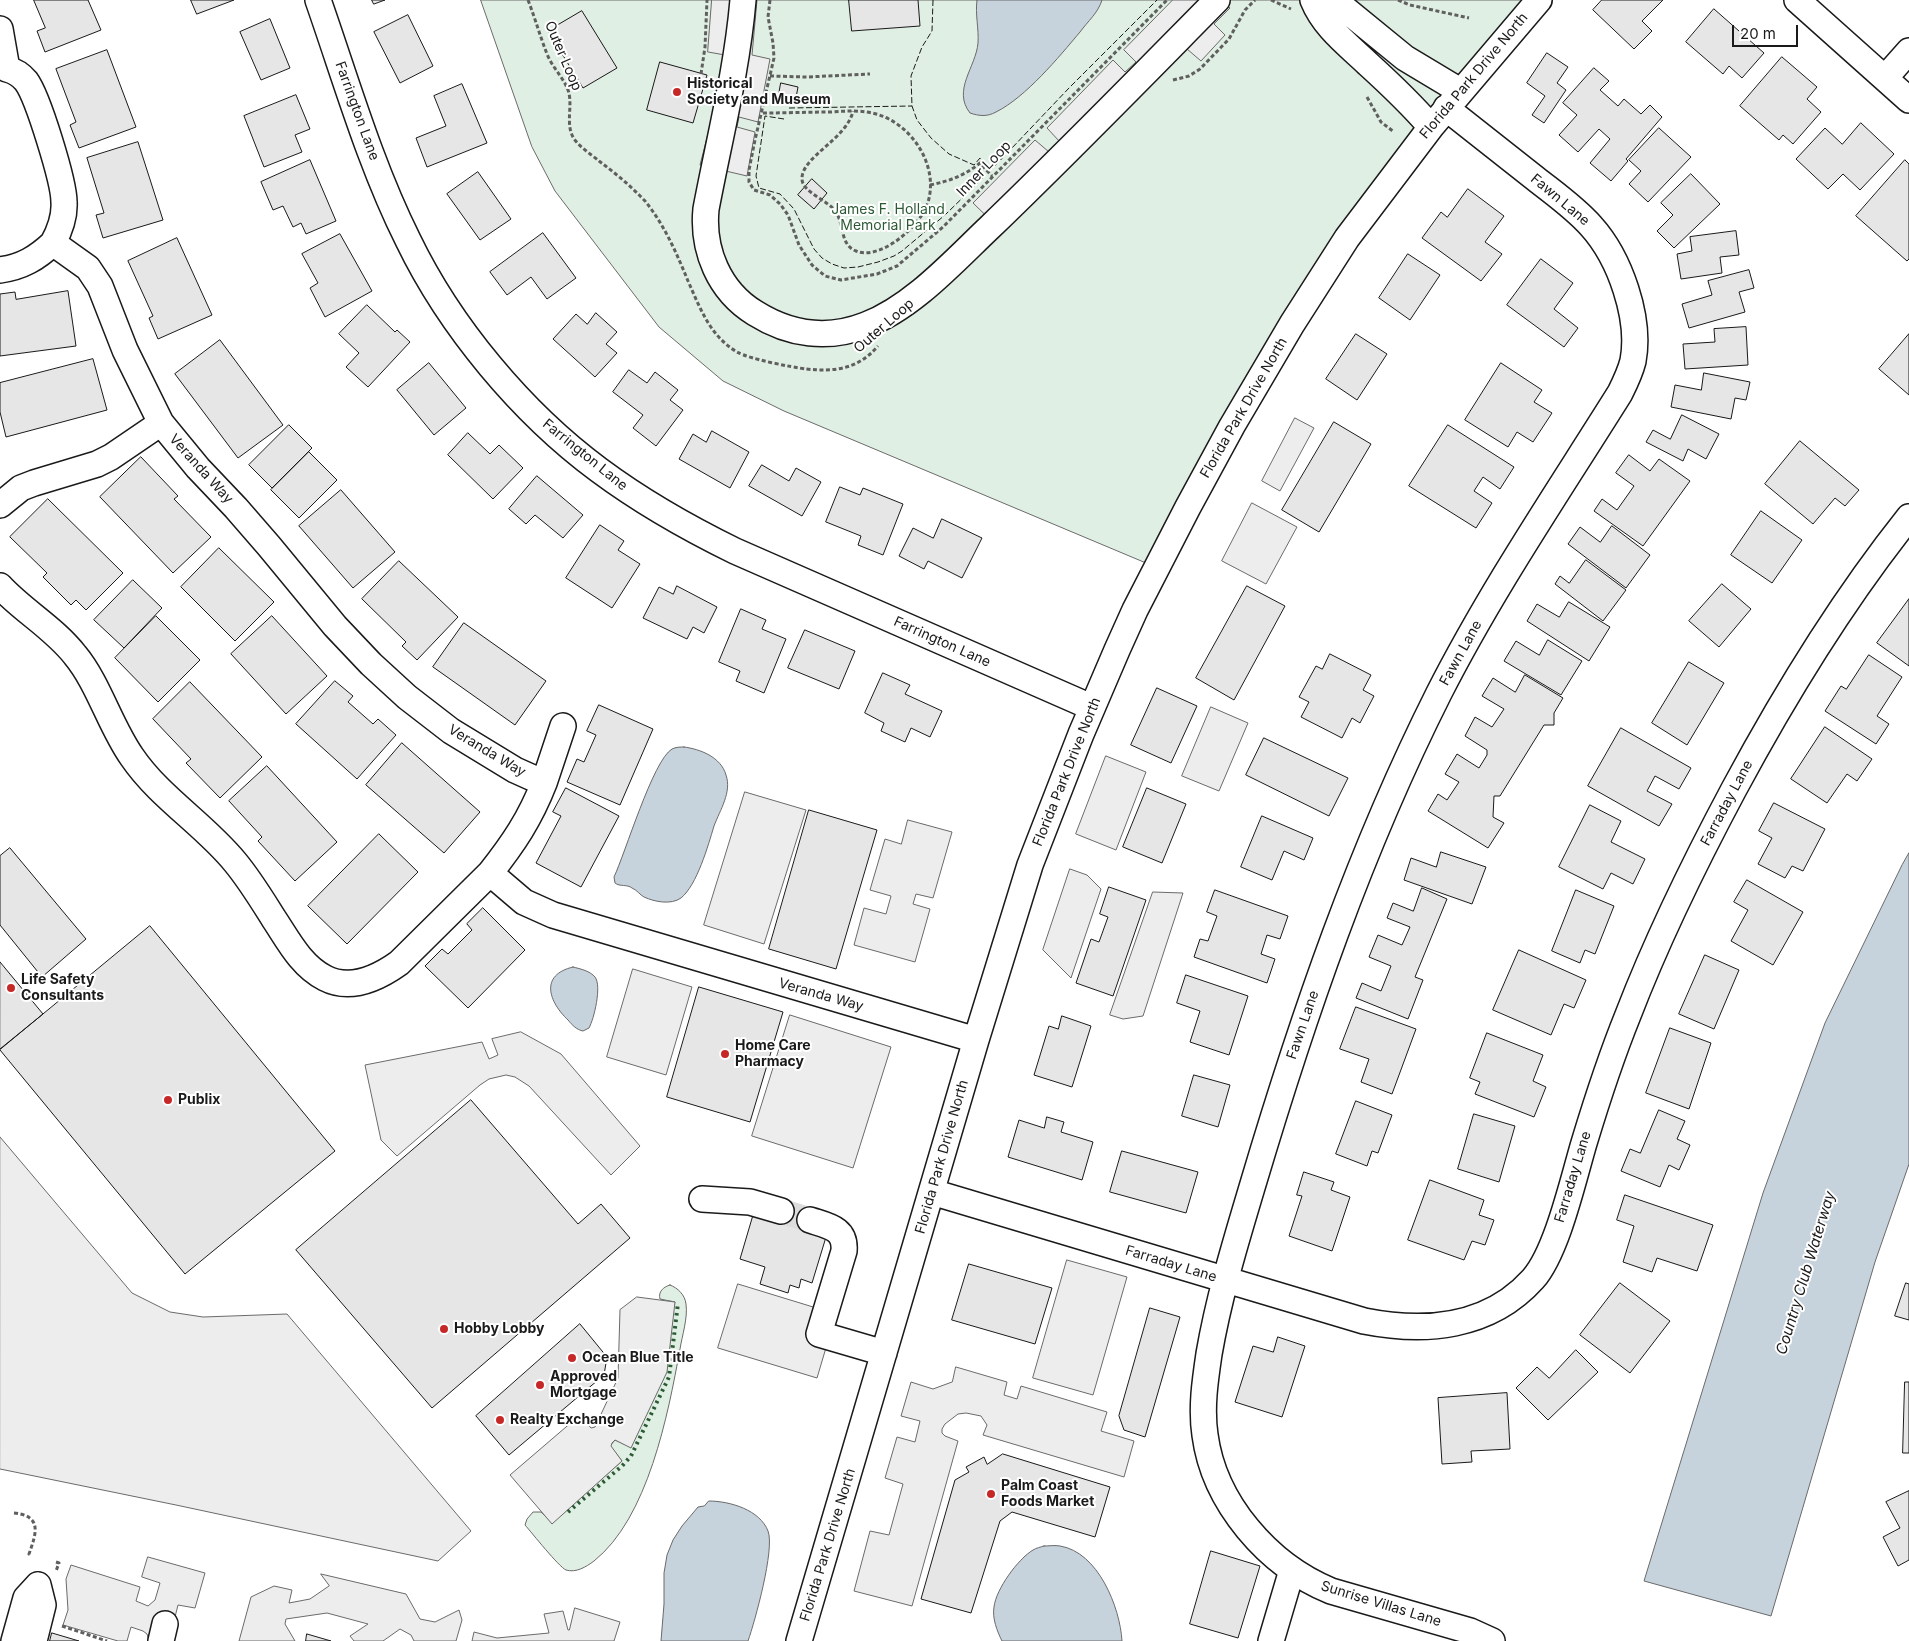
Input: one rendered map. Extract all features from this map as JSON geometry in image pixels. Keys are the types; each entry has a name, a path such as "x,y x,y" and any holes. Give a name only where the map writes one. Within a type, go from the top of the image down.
{"street":[{"name":"Farrington Lane","path":"318,0 370,150 392,205 415,254 439,296 483,356 543,422 611,479 662,512 701,534 753,559 1091,708"},
{"path":"743,0 740,35 706,210 704,227 706,242 718,274 737,299 748,308 777,325 810,334 828,334 865,325 898,308 921,290 1046,174 1217,0"},
{"path":"1313,0 1319,14 1329,27 1400,94 1431,127"},
{"name":"Fawn Lane","path":"1224,1280 1310,1003 1336,928 1392,792 1440,691 1459,656 1533,527 1620,393 1633,361 1634,334 1629,301 1613,258 1598,234 1453,99 1334,0"},
{"name":"Florida Park Drive North","path":"799,1641 976,1040 1030,865 1091,708 1135,610 1237,417 1292,324 1348,238 1453,99 1539,0"},
{"path":"1797,0 1909,100"},
{"path":"0,28 4,68 20,75 32,90 63,186 64,215 61,226 52,243 32,260 18,267 0,270"},
{"path":"1885,78 1909,51"},
{"name":"Veranda Way","path":"52,243 84,264 100,286 125,350 161,422 198,468 269,546 335,626 371,664 451,731 480,750 544,783"},
{"path":"0,505 21,488 97,464 111,457 161,422"},
{"name":"Farraday Lane","path":"932,1192 1364,1321 1414,1328 1457,1323 1487,1312 1520,1292 1535,1276 1547,1256 1562,1215 1594,1108 1626,1020 1652,957 1696,862 1784,698 1855,588 1909,517"},
{"path":"0,586 53,631 76,656 95,688 121,740 149,779 222,846 263,901 302,960 312,970 326,979 338,983 352,983 370,980 384,974 399,963 490,873"},
{"name":"Veranda Way","path":"563,726 533,811 513,845 490,873 524,902 553,915 976,1040"},
{"path":"702,1199 750,1202 781,1211"},
{"path":"810,1220 833,1228 841,1234 845,1241 844,1251 819,1334 884,1353"},
{"name":"Sunrise Villas Lane","path":"1224,1280 1204,1393 1205,1434 1209,1456 1229,1501 1244,1523 1262,1545 1311,1583 1330,1591 1470,1631 1492,1641"},
{"path":"1271,1641 1292,1570"},
{"path":"14,1641 26,1598 38,1585 43,1605 34,1641"}],"path":[{"name":"Outer Loop","path":"528,0 548,55 568,90 572,136 583,148 622,179 645,202 662,226 704,318 722,341 738,353 792,368 825,371 853,366 870,355 880,344"},
{"path":"701,74 705,47 707,0"},
{"name":"Inner Loop","path":"770,0 768,17 774,51 763,113 749,170 749,182 754,190 770,195 780,204 788,215 804,254 818,272 831,278 855,279 877,274 897,266 943,227 1167,0"},
{"path":"1167,83 1189,76 1200,69 1229,39 1238,22 1254,0"},
{"path":"1271,0 1290,8"},
{"path":"1398,0 1410,5 1469,18"},
{"path":"770,76 807,77 870,74"},
{"path":"763,113 853,111 872,112 886,118 910,135 918,144 926,162 930,185 928,201 924,212 897,241 871,253 858,252 849,247 834,210 804,185 802,178 804,171 814,157 846,128 853,111"},
{"path":"930,185 956,179 980,163 992,176"},
{"path":"14,1513 26,1516 35,1526 37,1531 29,1554 32,1555"},
{"path":"61,1620 59,1626 107,1641"}],"green space":[{"name":"James F. Holland Memorial Park","path":"481,0 1531,0 1431,127 1146,563 784,411 723,381 659,327 555,191 532,147"},
{"path":"670,1285 683,1295 686,1304 686,1315 669,1404 653,1464 629,1519 613,1542 588,1565 577,1570 566,1570 552,1557 525,1525 527,1519 533,1512 541,1512 552,1523 622,1461 610,1446 615,1440 631,1447 675,1302 660,1299 662,1290"}],"shaded area":[{"path":"712,0 757,0 752,55 770,59 758,122 739,117 737,127 755,132 747,176 700,165 720,87 725,55 708,52"},
{"path":"1173,0 1221,0 1230,8 1214,24 1225,35 1201,61 1187,49 1003,232 973,203 1035,140 1049,152 1060,142 1047,128 1113,60 1125,72 1136,62 1124,50"},
{"path":"1295,418 1314,428 1280,491 1262,481"},
{"path":"1252,503 1297,527 1266,584 1222,561"},
{"path":"1211,707 1248,723 1219,791 1182,776"},
{"path":"1106,756 1146,772 1116,850 1076,834"},
{"path":"745,792 806,810 764,944 704,925"},
{"path":"908,820 952,832 933,898 916,894 913,904 930,909 915,962 854,945 864,908 886,914 891,896 870,890 885,839 901,844"},
{"path":"1070,869 1087,875 1101,889 1071,978 1043,950"},
{"path":"1153,892 1183,893 1143,1016 1123,1019 1110,1015"},
{"path":"633,969 692,987 666,1075 607,1057"},
{"path":"790,1015 891,1047 853,1168 752,1136"},
{"path":"521,1032 561,1054 640,1146 611,1175 529,1086 515,1077 506,1075 489,1079 480,1085 397,1156 381,1140 365,1065 482,1042 489,1059 498,1055 492,1039"},
{"path":"0,1137 132,1293 170,1312 203,1317 287,1314 471,1531 438,1561 0,1469"},
{"path":"1067,1260 1127,1277 1093,1395 1033,1378"},
{"path":"738,1284 836,1314 817,1378 718,1348"},
{"path":"637,1297 675,1302 667,1372 631,1448 615,1440 612,1443 611,1446 622,1461 552,1524 510,1475 580,1415 591,1428 595,1427 618,1378 620,1310"},
{"path":"956,1367 1007,1382 1004,1395 1017,1399 1021,1386 1107,1412 1101,1431 1134,1441 1124,1477 983,1435 987,1425 981,1416 966,1413 958,1414 945,1424 942,1429 942,1433 945,1436 958,1441 912,1606 854,1591 870,1531 889,1535 903,1484 885,1478 897,1437 915,1442 920,1421 901,1416 911,1382 933,1389 952,1382"},
{"path":"148,1557 205,1573 195,1608 178,1605 169,1641 149,1641 147,1634 131,1627 127,1641 118,1641 63,1625 68,1610 66,1579 71,1565 140,1587 136,1601 148,1606 155,1600 160,1583 142,1577"},
{"path":"321,1574 406,1594 420,1619 435,1622 459,1610 462,1620 456,1641 414,1641 411,1635 400,1629 383,1641 354,1641 350,1636 368,1624 327,1613 286,1619 285,1624 295,1641 239,1641 251,1597 274,1586 292,1590 289,1603 310,1599 329,1586"},
{"path":"575,1608 620,1622 614,1641 472,1641 474,1632 497,1638 549,1633 544,1614 563,1611 569,1630"}],"water":[{"path":"977,0 1102,0 1095,13 1080,32 1030,87 1019,97 993,114 977,115 970,113 963,96 966,78 978,43"},
{"path":"684,747 703,752 720,763 726,775 728,788 709,844 692,884 681,898 673,902 658,901 644,897 630,887 615,883 614,877 656,770 672,749"},
{"name":"Country Club Waterway","path":"1909,853 1909,1164 1875,1262 1771,1616 1644,1581 1763,1193 1825,1023"},
{"path":"573,967 591,973 597,981 598,988 593,1018 589,1028 583,1031 575,1027 561,1013 552,997 551,983 555,976"},
{"path":"709,1501 735,1505 751,1512 758,1517 768,1531 769,1553 767,1568 748,1641 661,1641 664,1573 667,1555 673,1540 682,1526 698,1507 704,1506"},
{"path":"1044,1546 1058,1546 1073,1550 1096,1570 1112,1598 1122,1641 1002,1641 994,1616 994,1607 999,1592 1003,1583 1021,1560 1033,1550"}],"building":[{"path":"34,0 88,0 101,30 45,52 37,31 45,28"},
{"path":"191,0 234,0 197,14"},
{"path":"372,0 385,0 374,4"},
{"path":"849,0 918,0 920,26 852,31"},
{"path":"1602,0 1663,0 1642,21 1652,31 1634,49 1593,10"},
{"path":"1714,9 1764,53 1742,78 1729,66 1723,74 1686,42"},
{"path":"582,11 617,68 583,88 548,31"},
{"path":"408,15 433,66 400,83 374,32"},
{"path":"270,19 290,68 261,80 240,32"},
{"path":"107,50 136,127 79,148 70,125 76,122 56,69"},
{"path":"1547,53 1568,67 1557,83 1566,90 1544,123 1532,115 1545,96 1527,83"},
{"path":"1782,57 1817,87 1807,99 1821,112 1793,144 1783,135 1779,140 1740,106"},
{"name":"Historical Society and Museum","path":"660,62 707,75 693,123 647,110"},
{"path":"1594,68 1609,81 1600,90 1618,106 1624,99 1641,114 1650,105 1662,117 1626,159 1628,161 1611,181 1590,163 1610,139 1599,129 1578,152 1559,135 1577,115 1563,103"},
{"path":"781,83 798,87 795,103 778,100"},
{"path":"462,84 487,143 427,167 416,138 446,126 434,96"},
{"path":"296,95 310,129 295,135 302,152 264,167 244,116"},
{"path":"1861,123 1894,154 1860,190 1843,174 1828,189 1796,159 1825,128 1842,144"},
{"path":"1659,128 1691,157 1648,202 1629,184 1641,171 1629,160"},
{"path":"138,142 163,220 103,238 96,215 104,213 87,158"},
{"path":"310,160 336,221 306,234 301,223 293,227 283,206 273,210 261,182"},
{"path":"1905,160 1909,164 1909,259 1907,261 1856,216"},
{"path":"478,172 511,219 480,240 447,194"},
{"path":"1691,174 1720,204 1674,248 1657,231 1673,215 1661,203"},
{"path":"812,179 827,193 814,209 798,195"},
{"path":"1468,189 1504,216 1485,242 1502,254 1481,281 1422,238 1441,212 1447,217"},
{"path":"1736,231 1739,255 1720,257 1722,273 1681,279 1677,254 1692,251 1690,237"},
{"path":"543,233 576,278 547,299 531,277 507,295 490,272"},
{"path":"340,234 372,291 325,317 310,288 318,283 302,254"},
{"path":"177,238 212,315 158,339 149,318 153,316 128,261"},
{"path":"1408,254 1440,275 1410,320 1379,298"},
{"path":"1541,259 1573,283 1554,309 1578,328 1564,347 1507,305"},
{"path":"1749,270 1754,288 1739,292 1745,312 1689,328 1682,304 1712,295 1708,281"},
{"path":"68,291 76,346 0,356 0,294 15,292 16,299"},
{"path":"367,305 395,332 397,330 410,342 368,387 346,367 359,353 339,334"},
{"path":"596,313 617,332 606,344 617,353 595,377 553,339 576,314 587,324"},
{"path":"1746,327 1748,365 1685,369 1683,344 1715,342 1714,329"},
{"path":"1356,334 1387,354 1357,400 1326,379"},
{"path":"1909,334 1909,395 1879,369"},
{"path":"220,340 283,425 238,458 175,374"},
{"path":"93,359 107,410 6,437 0,412 0,383"},
{"path":"429,363 466,408 434,435 397,390"},
{"path":"1501,363 1542,390 1534,402 1552,413 1533,442 1517,432 1508,447 1465,420"},
{"path":"629,370 647,383 655,372 678,390 670,400 683,410 656,446 633,428 643,415 613,392"},
{"path":"1704,373 1750,382 1746,400 1735,398 1731,419 1671,407 1675,385 1701,390"},
{"path":"1682,415 1719,434 1706,459 1688,449 1683,461 1646,442 1653,430 1670,439"},
{"path":"1334,422 1371,444 1319,532 1282,510"},
{"path":"289,425 312,448 272,488 249,465"},
{"path":"1448,425 1514,467 1500,489 1483,477 1474,491 1492,503 1476,528 1409,486"},
{"path":"712,431 749,452 730,488 679,459 693,434 706,442"},
{"path":"468,433 490,454 499,445 523,468 493,499 448,455"},
{"path":"1800,441 1859,490 1845,506 1835,498 1813,524 1765,484"},
{"path":"309,452 337,480 299,518 271,490"},
{"path":"1629,455 1650,471 1659,459 1690,481 1643,546 1594,511 1602,499 1617,510 1634,486 1616,473"},
{"path":"141,457 178,496 174,499 211,537 173,573 100,497"},
{"path":"762,465 789,481 796,468 821,482 802,516 749,486"},
{"path":"537,476 583,515 563,538 535,515 526,524 509,509"},
{"path":"840,487 860,495 863,488 903,504 883,555 858,545 861,536 826,522"},
{"path":"341,490 395,552 353,588 299,526"},
{"path":"48,499 123,573 86,610 76,600 71,605 43,577 47,573 10,537"},
{"path":"1761,511 1802,540 1772,583 1731,555"},
{"path":"942,519 982,538 962,578 928,561 924,569 899,556 913,528 933,538"},
{"path":"600,525 624,541 618,550 640,564 612,608 566,578"},
{"path":"1612,526 1650,555 1626,588 1568,544 1580,527 1600,542"},
{"path":"219,548 274,602 235,641 181,587"},
{"path":"1586,560 1626,590 1603,621 1555,584 1560,576 1569,583"},
{"path":"399,561 458,617 417,660 402,646 406,642 362,599"},
{"path":"133,580 162,608 124,648 94,620"},
{"path":"1722,584 1751,609 1719,647 1689,621"},
{"path":"677,586 717,607 704,633 693,627 687,639 643,618 659,587 673,594"},
{"path":"1247,586 1285,606 1234,700 1196,678"},
{"path":"1909,599 1909,666 1877,643"},
{"path":"1569,602 1610,627 1589,661 1527,621 1537,604 1559,617"},
{"path":"741,609 766,620 762,629 786,639 764,693 736,681 740,671 719,662"},
{"path":"156,616 200,660 158,702 115,658"},
{"path":"272,616 327,676 286,714 231,654"},
{"path":"464,623 546,681 515,725 433,667"},
{"path":"805,630 855,651 839,689 788,668"},
{"path":"1548,640 1582,661 1561,695 1504,661 1516,641 1539,655"},
{"path":"1330,654 1371,675 1363,690 1374,696 1360,723 1352,718 1342,738 1301,717 1309,702 1299,697 1316,666 1322,669"},
{"path":"1869,655 1902,677 1877,716 1889,724 1876,744 1825,711 1841,686 1846,689"},
{"path":"1689,662 1724,683 1687,745 1652,723"},
{"path":"883,673 910,685 905,694 942,711 930,737 911,728 905,742 881,731 884,723 865,713"},
{"path":"1525,675 1563,698 1554,713 1554,725 1544,725 1500,796 1494,796 1493,817 1504,823 1488,848 1428,811 1438,794 1447,800 1459,782 1445,774 1457,754 1479,768 1487,755 1487,750 1465,736 1475,717 1492,727 1504,709 1482,696 1493,678 1515,692"},
{"path":"335,681 353,696 348,702 373,724 378,719 396,735 357,779 296,724"},
{"path":"190,682 262,757 220,798 186,763 191,759 153,719"},
{"path":"1157,688 1197,706 1171,763 1131,745"},
{"path":"599,705 653,729 620,805 567,782 577,759 584,762 596,735 587,731"},
{"path":"1825,727 1872,759 1857,781 1847,774 1827,803 1791,779"},
{"path":"1621,728 1691,768 1679,789 1655,776 1647,791 1672,804 1659,826 1588,786"},
{"path":"1264,738 1348,778 1329,816 1246,775"},
{"path":"402,743 480,812 444,853 366,785"},
{"path":"267,766 337,842 295,881 258,841 262,837 229,801"},
{"path":"566,788 619,816 581,887 536,863 561,816 553,812"},
{"path":"1147,788 1186,804 1162,863 1123,847"},
{"path":"1774,803 1825,829 1803,871 1792,866 1785,878 1758,864 1772,838 1759,831"},
{"path":"1590,805 1621,821 1611,842 1645,859 1633,884 1611,873 1603,889 1559,867"},
{"path":"809,810 877,830 836,969 769,949"},
{"path":"1262,816 1313,838 1304,860 1284,851 1272,880 1241,867"},
{"path":"379,834 418,872 347,944 308,906"},
{"path":"10,848 86,939 42,977 0,925 0,856"},
{"path":"1441,852 1486,867 1472,904 1404,880 1411,858 1436,867"},
{"path":"1747,880 1803,912 1773,965 1731,941 1748,910 1734,902"},
{"path":"1109,887 1146,900 1113,996 1076,983 1091,939 1099,942 1108,917 1100,914"},
{"path":"1422,888 1447,899 1415,977 1423,980 1408,1019 1356,998 1362,983 1381,991 1391,966 1369,957 1378,935 1402,945 1410,927 1387,918 1393,903 1413,911"},
{"path":"1215,890 1288,916 1280,939 1267,935 1261,954 1275,959 1267,983 1194,957 1200,939 1208,941 1217,916 1207,912"},
{"path":"1576,890 1614,906 1595,954 1585,950 1580,963 1552,951"},
{"path":"483,908 525,950 468,1008 425,966 442,949 448,954 472,930 467,924"},
{"name":"Publix","path":"150,926 335,1151 185,1274 0,1050"},
{"path":"1519,950 1586,980 1574,1008 1564,1004 1551,1035 1493,1010"},
{"path":"1705,955 1739,970 1714,1029 1679,1014"},
{"name":"Life Safety Consultants","path":"0,962 43,1014 0,1049"},
{"path":"1186,975 1248,996 1229,1055 1190,1042 1200,1011 1177,1003"},
{"name":"Home Care Pharmacy","path":"699,987 783,1012 750,1122 667,1097"},
{"path":"1356,1007 1416,1029 1392,1094 1361,1082 1369,1059 1340,1049"},
{"path":"1062,1016 1091,1026 1072,1087 1034,1075 1049,1026 1058,1029"},
{"path":"1670,1028 1711,1043 1689,1109 1646,1093"},
{"path":"1487,1033 1543,1055 1533,1081 1546,1087 1534,1117 1475,1094 1480,1082 1470,1078"},
{"path":"1194,1075 1230,1085 1218,1127 1182,1116"},
{"name":"Hobby Lobby","path":"471,1100 578,1224 601,1204 630,1238 432,1408 296,1250"},
{"path":"1356,1101 1392,1115 1378,1153 1372,1151 1367,1166 1336,1154"},
{"path":"1659,1110 1685,1121 1677,1139 1690,1145 1679,1170 1669,1165 1660,1187 1621,1171 1630,1149 1640,1153"},
{"path":"1474,1114 1515,1126 1499,1182 1458,1169"},
{"path":"1047,1117 1064,1122 1061,1132 1093,1142 1082,1180 1008,1157 1019,1120 1044,1128"},
{"path":"1122,1151 1198,1172 1186,1213 1110,1192"},
{"path":"1304,1172 1334,1182 1331,1190 1350,1197 1332,1251 1289,1236 1302,1196 1297,1195"},
{"path":"1430,1180 1484,1200 1479,1215 1494,1220 1485,1245 1472,1241 1464,1260 1408,1240"},
{"path":"1625,1195 1713,1225 1697,1271 1657,1258 1652,1272 1623,1262 1634,1226 1617,1220"},
{"path":"784,1203 812,1212 826,1237 812,1283 801,1279 799,1288 790,1285 788,1293 760,1284 765,1267 740,1259 753,1215"},
{"path":"969,1264 1052,1288 1035,1344 952,1320"},
{"path":"1620,1283 1670,1321 1630,1373 1580,1335"},
{"path":"1906,1283 1909,1284 1909,1320 1895,1316"},
{"path":"1150,1308 1180,1317 1145,1437 1124,1430 1119,1416"},
{"name":"Approved Mortgage","path":"580,1324 607,1357 604,1375 509,1455 476,1416"},
{"path":"1278,1337 1305,1346 1282,1417 1235,1402 1253,1346 1273,1352"},
{"path":"1576,1350 1598,1372 1548,1420 1516,1388 1537,1367 1549,1378"},
{"path":"1905,1382 1909,1382 1909,1453 1903,1453"},
{"path":"1507,1393 1510,1449 1471,1451 1472,1462 1442,1464 1438,1398"},
{"path":"1003,1454 1110,1487 1095,1537 1012,1512 1000,1521 971,1613 921,1599 955,1480 969,1472 966,1467 984,1457 987,1464"},
{"path":"1909,1491 1909,1560 1898,1566 1883,1537 1900,1528 1886,1502"},
{"path":"1211,1551 1260,1566 1238,1638 1190,1624"},
{"path":"52,1633 79,1641 50,1641"},
{"path":"307,1634 331,1641 306,1641"}],"tunnel":[{"path":"781,1211 810,1220"}],"hedge":[{"path":"568,1512 631,1456 669,1377 678,1303"}],"fence":[{"path":"933,0 932,31 922,47 911,76 912,106 917,120 931,138 949,154 974,165 980,158 992,169 1157,0"},
{"path":"789,108 912,106"},
{"path":"784,119 765,116 756,176 759,188 780,194 794,209 814,249 822,258 844,268 878,262 902,251 945,215 985,176"}],"place":[{"name":"Historical Society and Museum","path":"677,92"},
{"name":"Life Safety Consultants","path":"11,988"},
{"name":"Home Care Pharmacy","path":"725,1054"},
{"name":"Publix","path":"168,1100"},
{"name":"Hobby Lobby","path":"444,1329"},
{"name":"Ocean Blue Title","path":"572,1358"},
{"name":"Approved Mortgage","path":"540,1385"},
{"name":"Realty Exchange","path":"500,1420"},
{"name":"Palm Coast Foods Market","path":"991,1494"}]}
